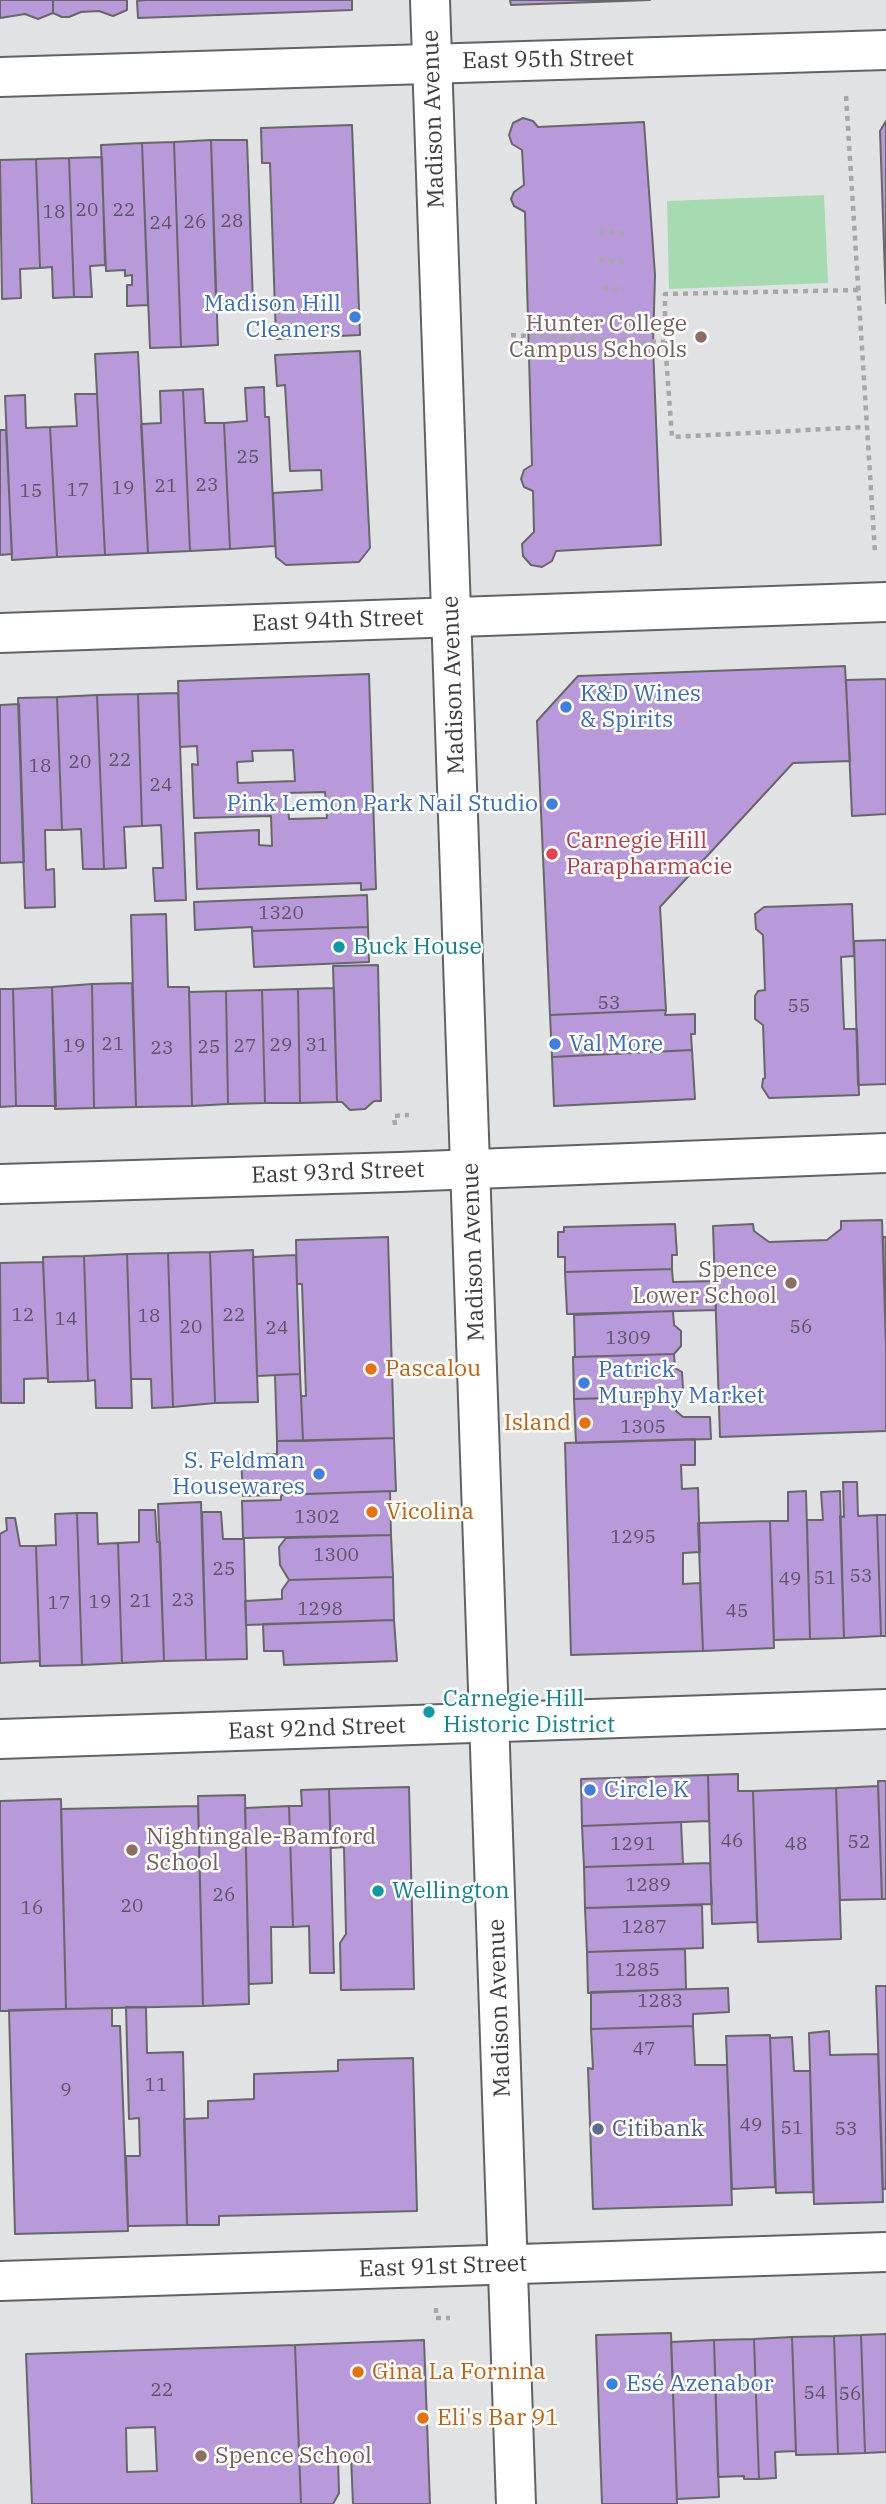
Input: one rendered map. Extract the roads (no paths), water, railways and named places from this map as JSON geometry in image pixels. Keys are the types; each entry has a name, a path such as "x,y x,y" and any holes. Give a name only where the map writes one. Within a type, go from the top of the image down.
{"street":[{"name":"Madison Avenue","path":"430,0 516,2504"},
{"name":"East 95th Street","path":"0,77 886,50"},
{"name":"East 94th Street","path":"0,633 886,602"},
{"name":"East 93rd Street","path":"0,1184 886,1153"},
{"name":"East 92nd Street","path":"0,1739 886,1709"},
{"name":"East 91st Street","path":"0,2281 886,2252"}],"place":[{"name":"Madison Hill Cleaners","path":"355,317"},
{"name":"Hunter College Campus Schools","path":"701,337"},
{"name":"K&D Wines & Spirits","path":"566,707"},
{"name":"Pink Lemon Park Nail Studio","path":"552,804"},
{"name":"Carnegie Hill Parapharmacie","path":"552,854"},
{"name":"Buck House","path":"339,947"},
{"name":"Val More","path":"555,1044"},
{"name":"Spence Lower School","path":"791,1283"},
{"name":"Pascalou","path":"371,1369"},
{"name":"Patrick Murphy Market","path":"584,1383"},
{"name":"Island","path":"585,1423"},
{"name":"S. Feldman Housewares","path":"319,1474"},
{"name":"Vicolina","path":"372,1512"},
{"name":"Carnegie Hill Historic District","path":"429,1712"},
{"name":"Circle K","path":"590,1790"},
{"name":"Nightingale-Bamford School","path":"132,1850"},
{"name":"Wellington","path":"378,1891"},
{"name":"Citibank","path":"598,2129"},
{"name":"Gina La Fornina","path":"358,2372"},
{"name":"Esé Azenabor","path":"612,2384"},
{"name":"Eli's Bar 91","path":"423,2418"},
{"name":"Spence School","path":"201,2456"}]}
